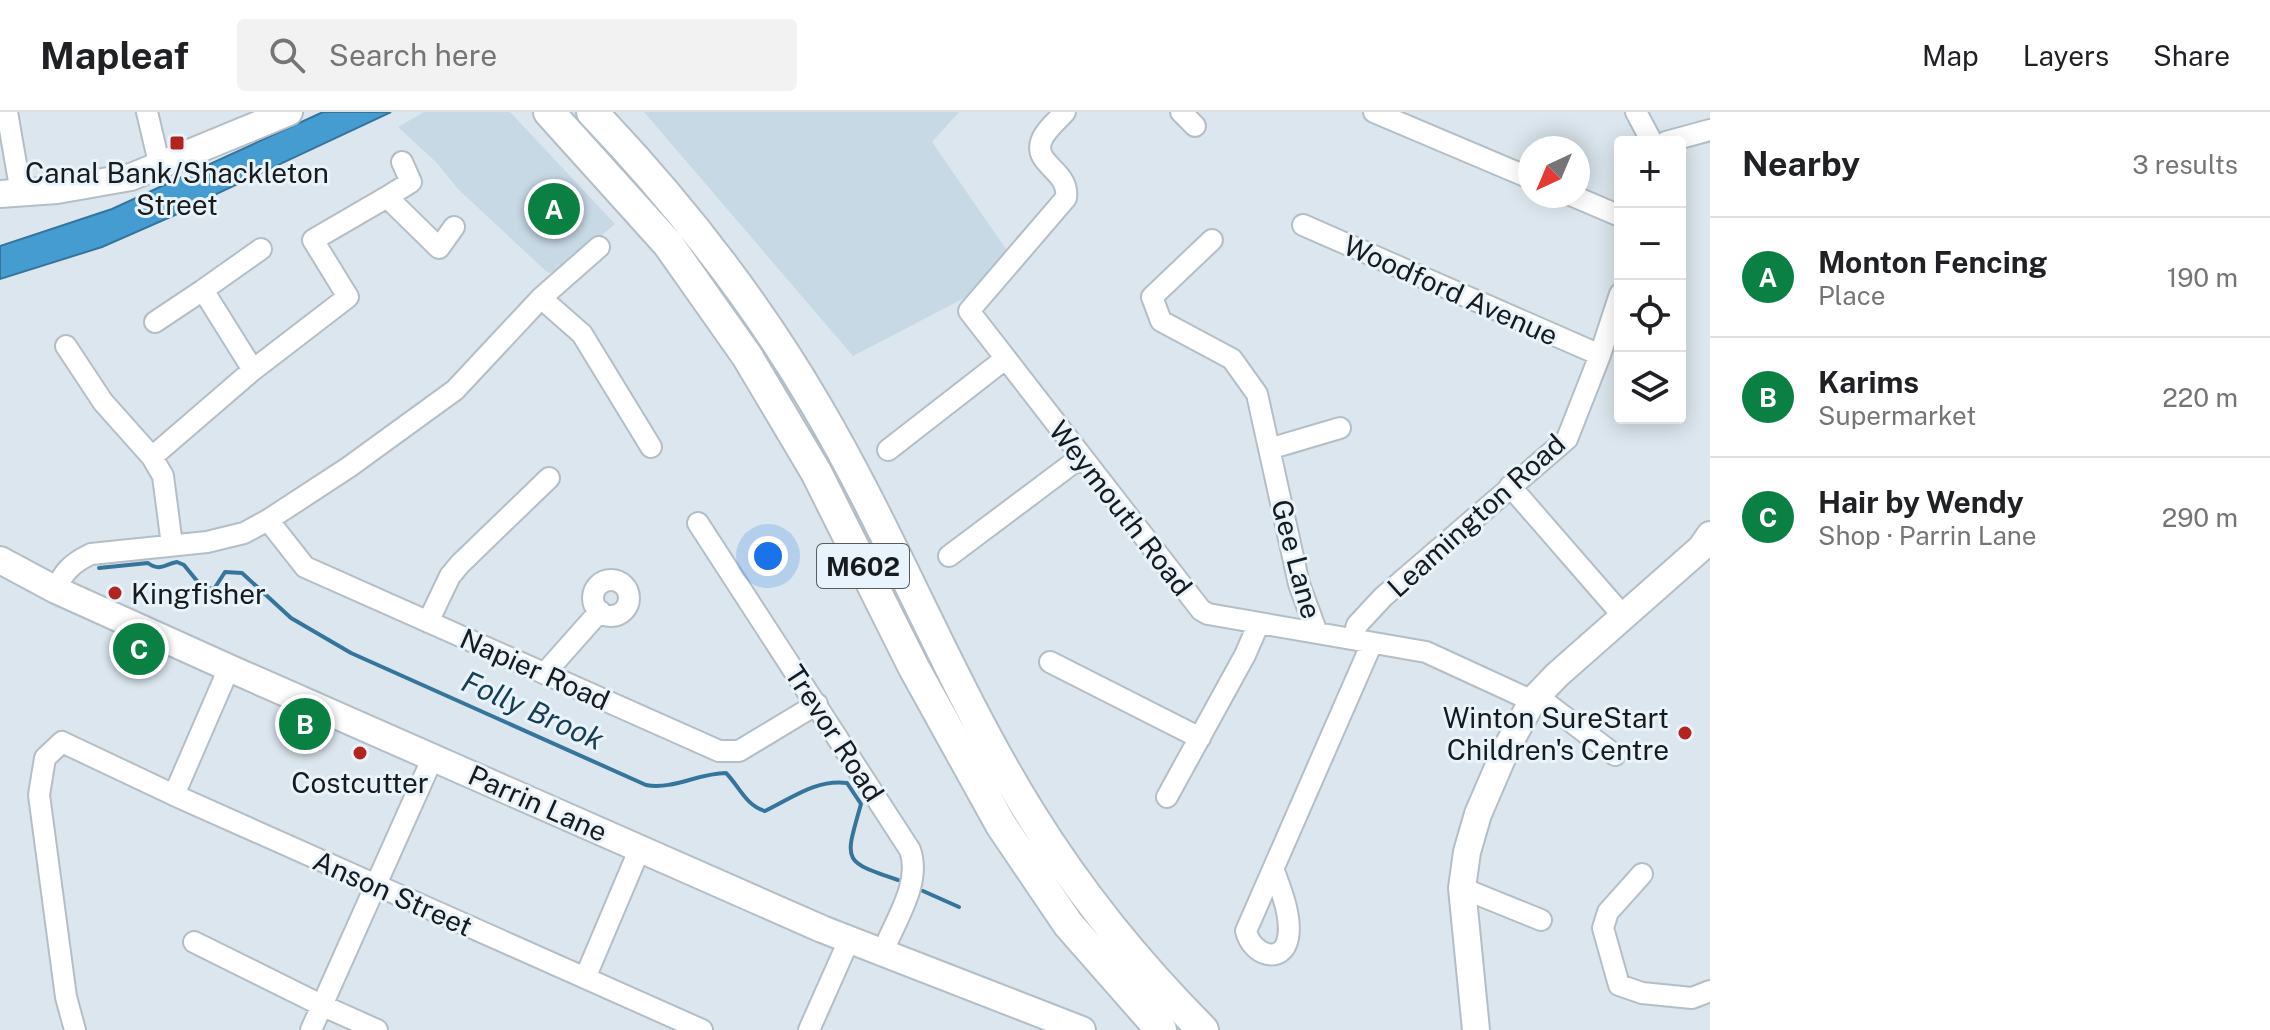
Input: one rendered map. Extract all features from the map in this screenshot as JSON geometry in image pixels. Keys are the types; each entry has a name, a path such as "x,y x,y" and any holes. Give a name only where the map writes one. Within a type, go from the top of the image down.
{"highway":[{"name":"M602","path":"549,112 668,244 747,356 816,472 914,668 1001,825 1068,924 1140,1010 1161,1030"},
{"name":"M602","path":"592,112 702,239 778,343 846,459 978,720 1028,811 1060,860 1129,952 1203,1030"}],"main road":[{"path":"10,193 107,183 160,167 289,112"},
{"path":"1476,1030 1462,888 1467,852 1478,814 1506,749 1533,700 1557,675 1707,547"},
{"name":"Parrin Lane","path":"0,560 55,589 229,668 849,940 1053,1024 1082,1030"}],"street":[{"path":"7,112 10,193"},
{"path":"147,112 160,167"},
{"name":"Weymouth Road","path":"1065,112 1043,137 1040,146 1043,158 1064,181 1066,198 969,311 1201,610 1208,614 1317,633"},
{"path":"1374,112 1518,173"},
{"path":"1636,112 1649,136"},
{"path":"1686,137 1710,130"},
{"path":"152,457 253,370 348,297 313,240 411,182 402,162"},
{"path":"387,197 439,248 454,227"},
{"path":"1590,203 1614,213"},
{"name":"Woodford Avenue","path":"1303,225 1600,355"},
{"name":"Gee Lane","path":"1212,240 1152,297 1161,321 1232,359 1257,394 1299,584 1317,633 1426,652 1533,700 1545,702 1615,755"},
{"path":"55,589 75,562 91,554 207,542 244,533 268,520 444,399 541,298 599,247"},
{"path":"155,322 261,249"},
{"path":"203,290 253,370"},
{"path":"541,298 582,334 651,447"},
{"name":"Leamington Road","path":"1274,871 1362,641 1357,625 1383,597 1567,439 1614,312"},
{"path":"66,346 103,402 152,457 163,476 172,545"},
{"path":"888,450 1005,359"},
{"path":"1269,449 1340,428"},
{"path":"949,556 1081,457"},
{"path":"428,622 450,576 460,564 549,478"},
{"path":"1510,486 1624,617"},
{"name":"Napier Road","path":"268,520 305,567 725,752 746,747 817,704"},
{"name":"Trevor Road","path":"698,523 913,857 912,884 882,954"},
{"path":"545,673 600,611"},
{"path":"1167,797 1245,655 1259,623"},
{"path":"1050,662 1200,738"},
{"path":"174,795 229,668"},
{"name":"Anson Street","path":"75,1030 66,997 39,795 45,758 62,742 376,886 702,1030"},
{"path":"311,1030 433,757"},
{"path":"585,978 640,848"},
{"path":"1642,874 1608,912 1603,928 1619,985 1642,993 1692,998 1710,991"},
{"path":"1462,888 1541,920"},
{"path":"809,1030 849,940"},
{"path":"194,942 377,1030"}],"shaded area":[{"path":"424,112 510,112 615,224 556,274 547,272 458,189 437,163 398,127"},
{"path":"644,112 959,112 932,142 1008,252 968,296 853,356"}],"water":[{"path":"323,112 391,112 205,202 102,247 0,279 0,246 112,209"}],"waterway":[{"name":"Folly Brook","path":"99,568 148,563 159,567 177,562 184,565 202,587 214,589 225,572 242,573 291,618 351,653 646,785 666,785 726,773 748,800 765,811 815,787 847,783 861,804 852,837 852,856 866,868 898,880"},
{"name":"Folly Brook","path":"923,891 959,907"}],"place":[{"name":"Canal Bank/Shackleton Street","path":"177,143"},
{"name":"Monton Fencing","path":"554,209"},
{"name":"Kingfisher","path":"115,593"},
{"name":"Hair by Wendy","path":"139,649"},
{"name":"Karims","path":"305,724"},
{"name":"Winton SureStart Children's Centre","path":"1685,733"},
{"name":"Costcutter","path":"360,753"}]}
